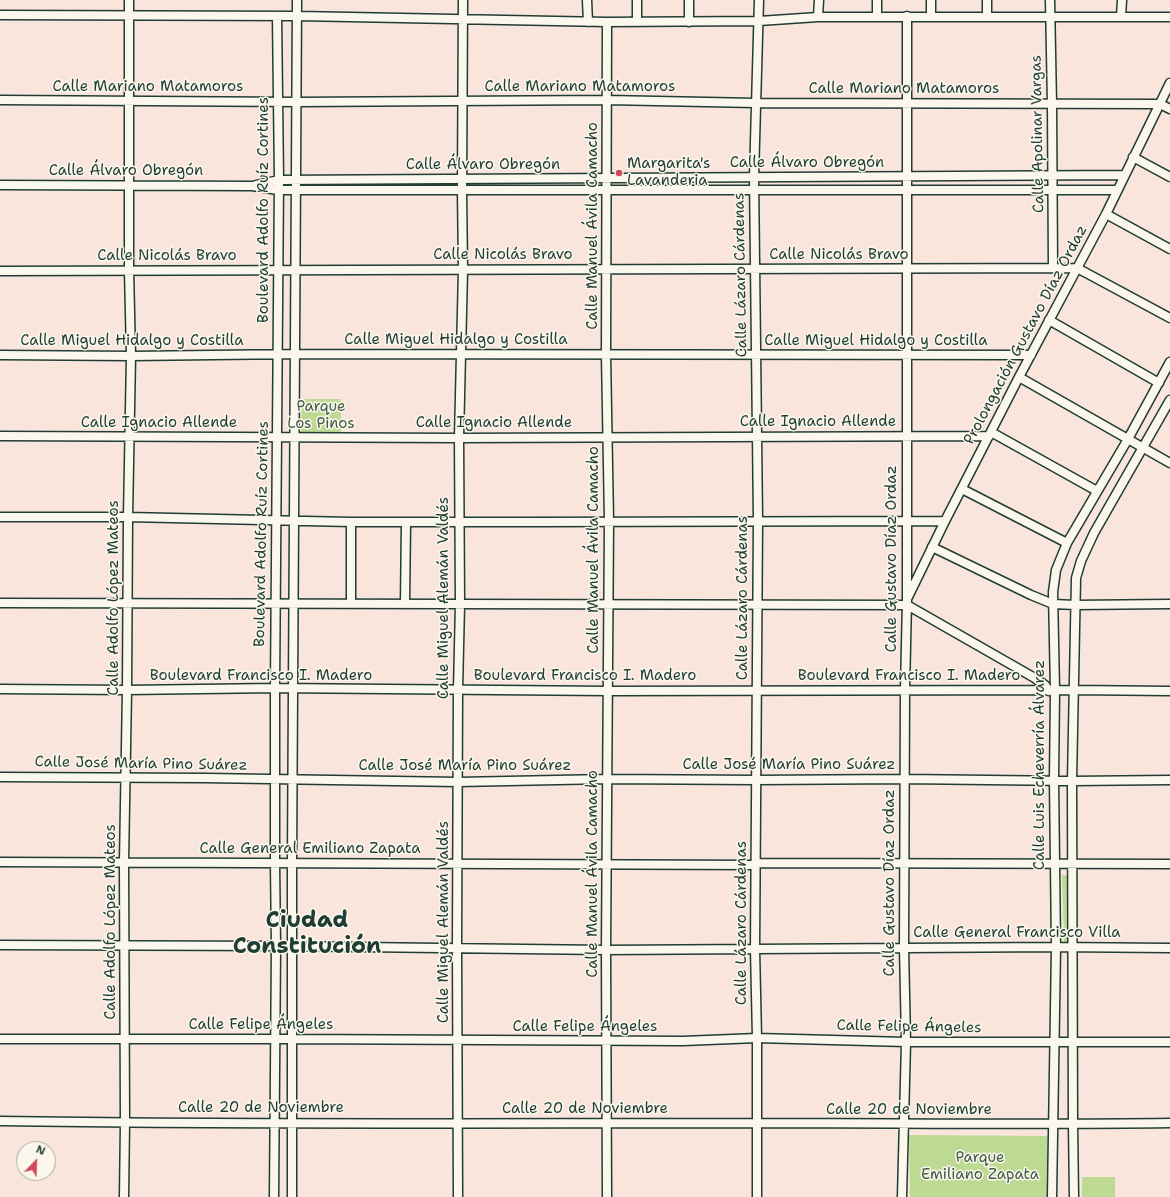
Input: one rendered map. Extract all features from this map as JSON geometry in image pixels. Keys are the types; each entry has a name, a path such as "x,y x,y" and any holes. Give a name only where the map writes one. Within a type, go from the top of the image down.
{"street":[{"name":"Calle Adolfo López Mateos","path":"124,1197 124,862 131,356 129,270 129,0"},
{"name":"Boulevard Adolfo Ruíz Cortines","path":"292,1197 293,604 295,520 297,0"},
{"name":"Calle Miguel Alemán Valdés","path":"458,1197 457,947 458,690 460,604 458,438 463,270 462,0"},
{"path":"587,0 588,22"},
{"path":"636,0 637,22"},
{"path":"689,0 689,22"},
{"name":"Calle Lázaro Cárdenas","path":"757,1197 755,863 758,521 754,177 759,0"},
{"path":"818,17 819,0"},
{"path":"877,0 877,17"},
{"path":"932,0 932,16"},
{"path":"987,0 987,17"},
{"name":"Calle Apolinar Vargas","path":"1050,0 1053,268"},
{"path":"1121,17 1122,0"},
{"path":"0,15 463,18 533,22 759,21 818,17 907,16 1170,17"},
{"name":"Boulevard Adolfo Ruíz Cortines","path":"274,1197 276,946 275,688 279,180 277,16"},
{"name":"Calle Gustavo Díaz Ordaz","path":"902,1197 906,1042 904,947 904,779 907,602 907,16"},
{"name":"Calle Manuel Ávila Camacho","path":"607,22 606,355 609,521 606,950 608,1041 607,1197"},
{"name":"Prolongación Gustavo Díaz Ordaz","path":"907,602 945,521 1019,376 1106,214 1170,83"},
{"name":"Calle Mariano Matamoros","path":"0,100 297,102 607,100 756,103 907,102 1160,104"},
{"path":"1160,104 1170,109"},
{"path":"1133,157 1170,177"},
{"name":"Calle Álvaro Obregón","path":"252,186 279,180 1124,175"},
{"name":"Calle Álvaro Obregón","path":"0,185 252,186 278,190 1117,190"},
{"path":"1106,214 1170,249"},
{"path":"1077,268 1170,318"},
{"name":"Calle Nicolás Bravo","path":"0,271 1077,268"},
{"path":"1049,320 1159,383"},
{"name":"Calle Miguel Hidalgo y Costilla","path":"0,355 1031,355"},
{"name":"Calle Luis Echeverría Álvarez","path":"1052,1197 1056,947 1052,691 1053,604 1055,575 1067,543 1128,439 1170,362"},
{"path":"1019,376 1170,463"},
{"path":"1074,1197 1072,781 1076,578 1081,561 1094,533 1170,400"},
{"path":"990,434 1097,491"},
{"name":"Calle Ignacio Allende","path":"0,436 458,438 756,436 907,437 990,434"},
{"path":"962,489 1067,543"},
{"path":"0,517 276,519 351,522 945,521"},
{"path":"351,522 351,604"},
{"path":"405,604 406,522"},
{"path":"932,547 1031,595 1053,604 1170,604"},
{"path":"0,603 758,605 907,602 1033,677 1052,691"},
{"name":"Boulevard Francisco I. Madero","path":"0,689 127,690 275,688 458,690 1170,691"},
{"name":"Calle José María Pino Suárez","path":"0,777 206,778 458,782 607,778 756,780 1170,780"},
{"name":"Calle General Emiliano Zapata","path":"0,862 755,865 755,863 1170,864"},
{"name":"Calle General Francisco Villa","path":"0,945 457,947 606,950 904,947 1170,948"},
{"name":"Calle Felipe Ángeles","path":"0,1039 683,1041 757,1038 906,1042 1170,1042"},
{"name":"Calle 20 de Noviembre","path":"0,1121 125,1123 291,1122 607,1124 1170,1123"}],"green space":[{"name":"Parque Los Pinos","path":"302,399 341,399 341,432 301,432"},
{"path":"1062,875 1070,876 1071,942 1064,942"},
{"name":"Parque Emiliano Zapata","path":"909,1135 1050,1136 1049,1197 910,1197"},
{"path":"1082,1177 1115,1177 1115,1197 1082,1197"}],"place":[{"name":"Margarita's Lavanderia","path":"619,173"}],"district":[{"name":"Ciudad Constitución","path":"307,934"}]}
